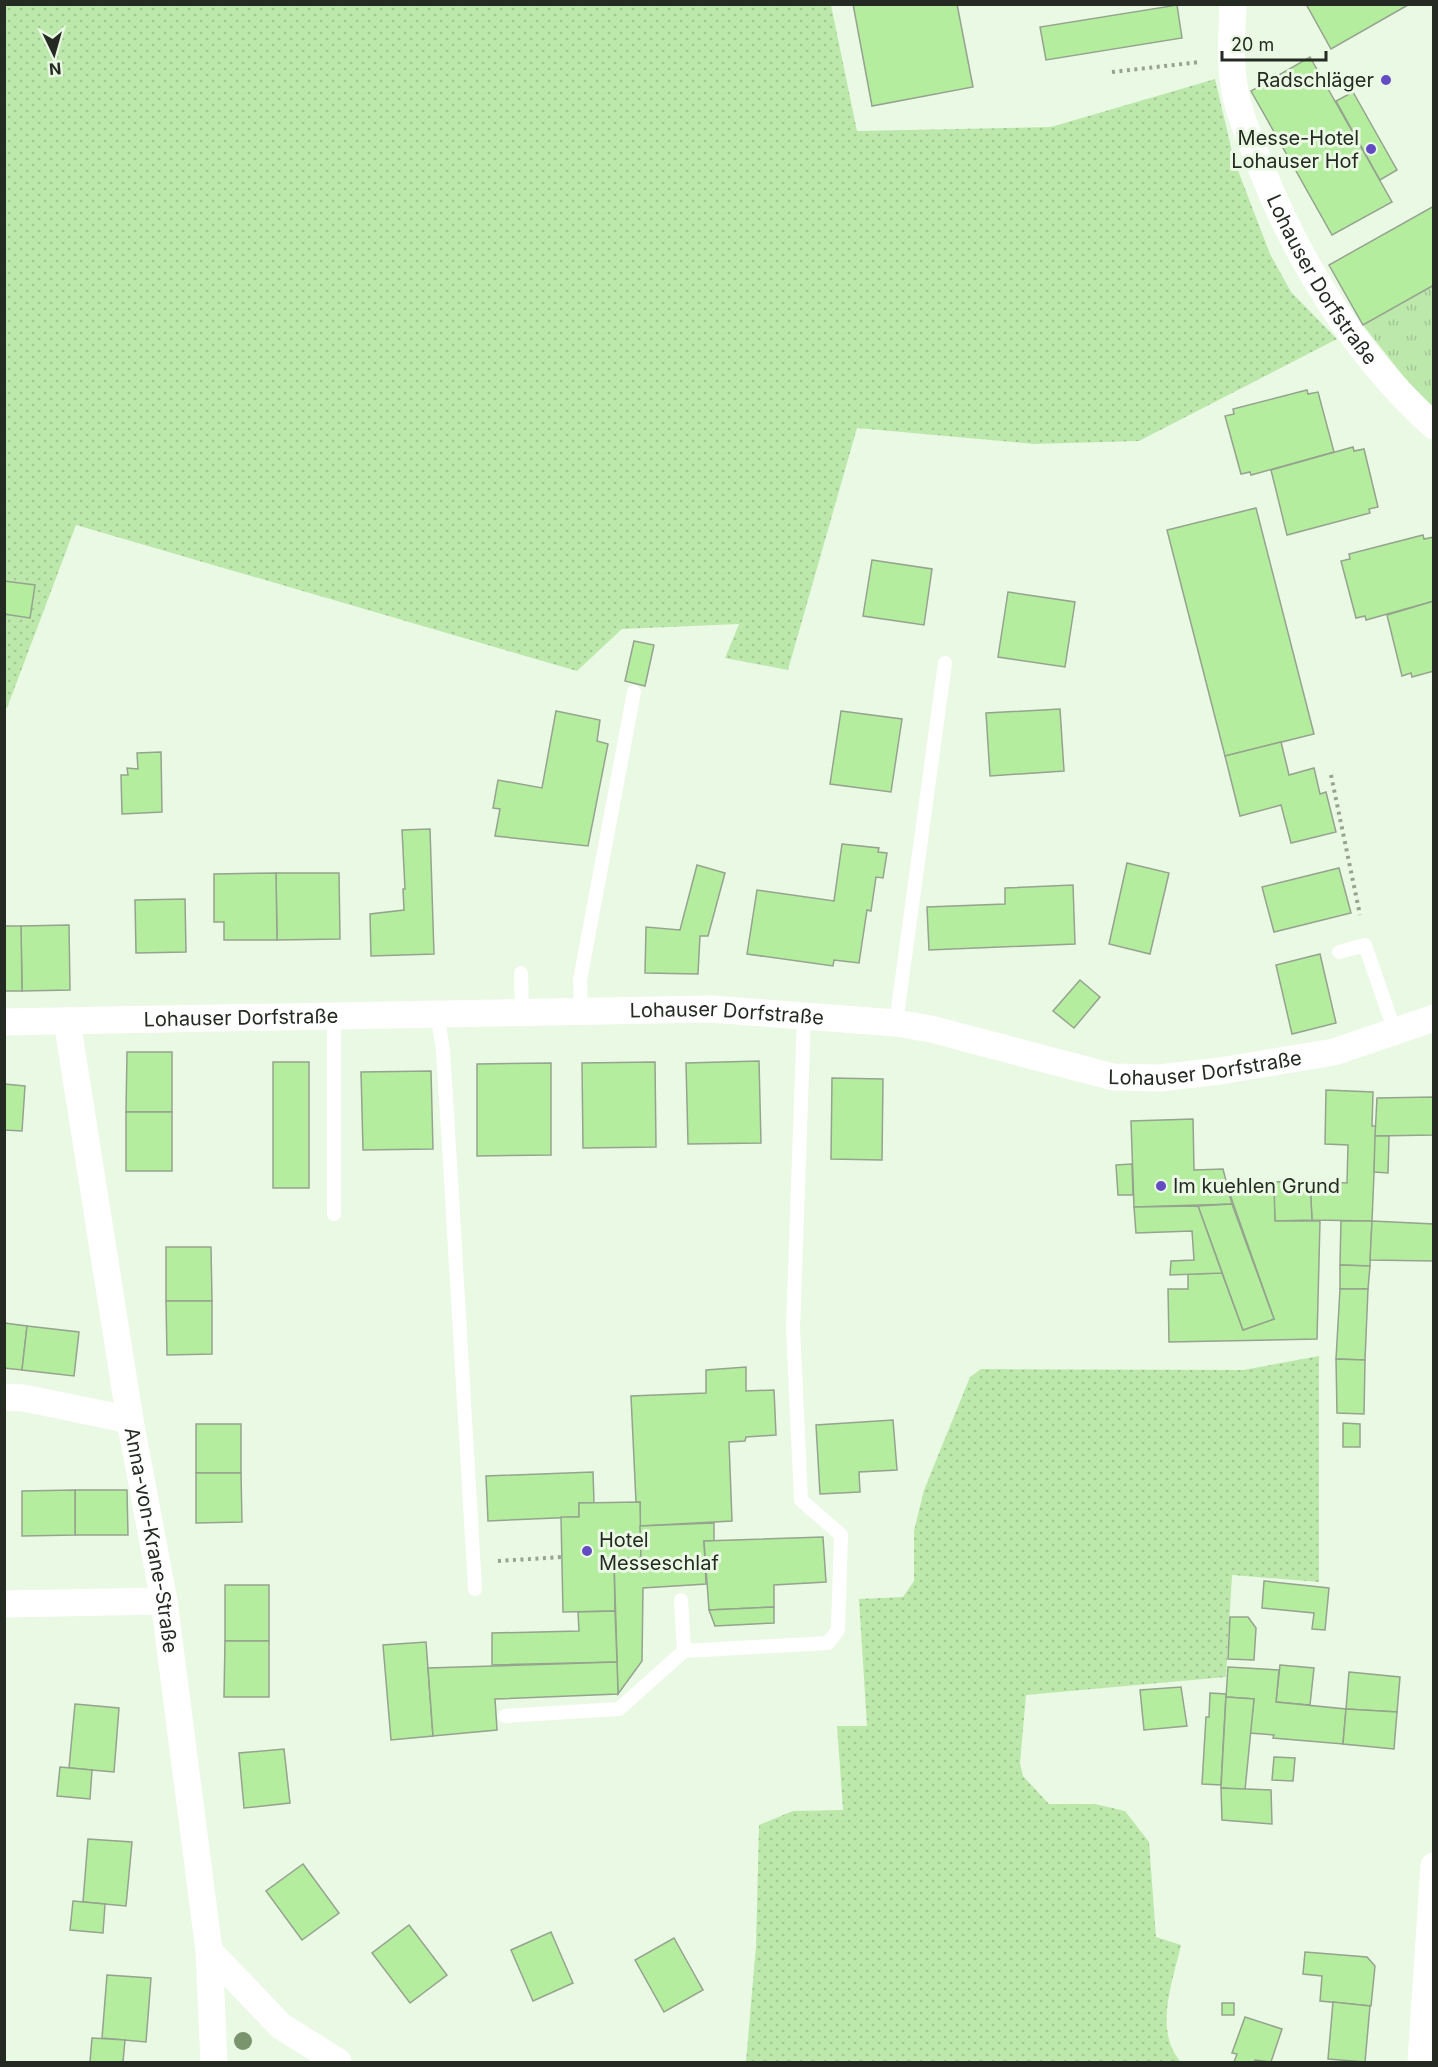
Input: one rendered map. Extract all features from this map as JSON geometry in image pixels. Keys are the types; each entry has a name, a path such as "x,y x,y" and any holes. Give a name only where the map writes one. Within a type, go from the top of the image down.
{"street":[{"name":"Lohauser Dorfstraße","path":"1233,4 1232,58 1236,95 1246,130 1277,209 1338,317 1408,403 1434,426"},
{"name":"Lohauser Dorfstraße","path":"4,1022 711,1009 896,1023 931,1029 1113,1077 1160,1078 1220,1071 1334,1052 1434,1018"},
{"name":"Anna-von-Krane-Straße","path":"67,1021 130,1420 164,1601 209,1951 214,2062"},
{"path":"4,1397 24,1398 130,1420"},
{"path":"4,1604 164,1601"},
{"path":"1421,2062 1428,2020 1434,1866"},
{"path":"209,1951 281,2026 338,2062"}],"lane":[{"path":"896,1023 945,663"},
{"path":"581,1012 580,980 634,692"},
{"path":"1339,952 1365,945 1395,1032"},
{"path":"521,973 522,1012"},
{"path":"437,1013 443,1050 450,1147 475,1589"},
{"path":"334,1016 334,1214"},
{"path":"505,1716 619,1709 684,1651 828,1643 838,1630 841,1535 801,1500 793,1328 804,1016"},
{"path":"681,1600 684,1651"}],"path":[{"path":"1112,72 1232,58"},
{"path":"1331,775 1360,915"},
{"path":"473,1562 562,1557"}],"green space":[{"path":"5,5 831,5 857,131 1051,127 1215,79 1234,160 1270,254 1291,292 1337,339 1139,441 1034,444 857,428 788,670 725,658 739,624 622,629 577,671 76,525 7,708 5,708"},
{"path":"1433,285 1433,409 1419,396 1363,325"},
{"path":"1319,1356 1319,1582 1232,1575 1226,1677 1026,1695 1020,1763 1023,1776 1049,1804 1095,1804 1125,1811 1149,1842 1156,1937 1181,1945 1170,1990 1167,2021 1168,2036 1181,2062 746,2062 756,1946 759,1825 793,1811 843,1810 837,1726 867,1726 859,1599 903,1597 914,1581 914,1531 924,1490 970,1377 981,1369 1243,1370"}],"building":[{"path":"853,4 957,4 973,87 872,106"},
{"path":"1306,4 1408,4 1408,5 1331,49"},
{"path":"1177,5 1182,38 1046,60 1040,27"},
{"path":"1310,57 1392,202 1332,235 1251,91"},
{"path":"1353,92 1397,170 1380,180 1336,101"},
{"path":"1434,206 1434,285 1363,325 1329,265"},
{"path":"1307,390 1308,394 1318,392 1334,452 1251,475 1250,472 1241,474 1225,416 1234,414 1233,409"},
{"path":"1353,447 1354,451 1364,449 1378,507 1369,509 1370,513 1287,535 1271,470"},
{"path":"1256,508 1314,734 1225,756 1167,530"},
{"path":"1423,535 1424,539 1434,537 1434,601 1366,620 1365,616 1356,618 1341,561 1350,559 1349,554"},
{"path":"872,560 932,569 924,625 863,616"},
{"path":"4,581 35,585 30,618 4,614"},
{"path":"1008,592 1075,602 1065,667 998,657"},
{"path":"1434,601 1434,671 1412,677 1411,673 1402,676 1387,615"},
{"path":"634,641 654,645 645,686 625,681"},
{"path":"1060,709 1064,771 990,776 986,713"},
{"path":"556,711 600,720 597,741 608,744 588,846 495,836 500,809 493,808 498,780 542,788"},
{"path":"841,711 902,719 891,792 830,784"},
{"path":"1281,742 1289,775 1314,768 1320,794 1326,792 1336,832 1291,843 1281,805 1240,816 1225,756"},
{"path":"161,752 162,812 122,814 121,775 128,775 127,768 138,769 137,753"},
{"path":"430,829 434,954 371,956 370,914 404,910 402,830"},
{"path":"842,844 879,848 878,852 887,853 883,878 876,877 871,911 867,910 859,963 834,960 833,966 747,954 757,890 834,901"},
{"path":"1127,863 1169,873 1150,954 1109,944"},
{"path":"697,865 725,873 708,936 700,936 698,974 645,973 646,927 680,930"},
{"path":"1339,868 1351,913 1274,932 1262,887"},
{"path":"276,873 339,873 340,939 277,940"},
{"path":"276,873 277,940 224,940 224,922 214,922 214,874"},
{"path":"1073,885 1075,944 929,950 927,907 1005,904 1005,888"},
{"path":"185,899 186,952 136,953 135,900"},
{"path":"69,925 70,990 22,991 21,926"},
{"path":"4,926 21,926 22,991 4,991"},
{"path":"1320,954 1336,1023 1292,1034 1276,965"},
{"path":"1080,980 1100,997 1074,1028 1053,1011"},
{"path":"127,1052 172,1052 172,1112 126,1112"},
{"path":"759,1061 761,1143 688,1144 686,1063"},
{"path":"273,1062 309,1062 309,1188 273,1188"},
{"path":"655,1062 656,1147 583,1148 582,1063"},
{"path":"551,1063 551,1155 477,1156 477,1064"},
{"path":"431,1071 433,1149 363,1150 361,1072"},
{"path":"832,1078 883,1079 882,1160 831,1159"},
{"path":"4,1084 25,1086 22,1131 4,1130"},
{"path":"1326,1090 1373,1092 1372,1126 1376,1126 1372,1221 1312,1220 1310,1181 1347,1183 1348,1145 1325,1144"},
{"path":"1434,1097 1434,1135 1375,1136 1377,1098"},
{"path":"126,1112 172,1112 172,1171 126,1171"},
{"path":"1193,1119 1194,1170 1223,1169 1232,1204 1134,1207 1131,1121"},
{"path":"1375,1136 1389,1136 1388,1173 1374,1172"},
{"path":"1132,1164 1133,1195 1118,1195 1116,1165"},
{"path":"1310,1181 1312,1220 1275,1221 1273,1182"},
{"path":"1274,1185 1275,1221 1320,1221 1317,1339 1169,1342 1168,1289 1188,1289 1188,1274 1222,1273 1243,1330 1274,1319 1227,1186"},
{"path":"1232,1204 1274,1319 1243,1330 1198,1206"},
{"path":"1198,1206 1222,1273 1170,1275 1171,1261 1194,1260 1192,1231 1136,1233 1134,1207"},
{"path":"1341,1221 1372,1221 1370,1266 1340,1265"},
{"path":"1372,1221 1434,1224 1434,1261 1370,1260"},
{"path":"166,1247 211,1247 212,1301 166,1301"},
{"path":"1340,1265 1370,1266 1368,1289 1340,1289"},
{"path":"1340,1289 1368,1289 1365,1360 1336,1359"},
{"path":"166,1301 212,1301 212,1354 167,1355"},
{"path":"4,1323 27,1326 22,1370 4,1368"},
{"path":"27,1326 79,1332 74,1376 22,1370"},
{"path":"1336,1359 1365,1360 1364,1414 1337,1413"},
{"path":"746,1367 746,1391 774,1390 776,1435 746,1437 745,1441 729,1442 732,1521 640,1526 640,1502 636,1502 631,1396 706,1393 706,1370"},
{"path":"893,1420 897,1470 859,1472 860,1492 820,1494 816,1425"},
{"path":"1343,1423 1360,1424 1360,1447 1343,1447"},
{"path":"196,1424 241,1424 241,1473 196,1473"},
{"path":"593,1472 594,1503 579,1503 579,1517 488,1521 486,1476"},
{"path":"196,1473 241,1473 242,1522 196,1523"},
{"path":"75,1490 127,1490 128,1535 75,1535"},
{"path":"75,1490 75,1535 22,1536 22,1491"},
{"path":"640,1502 641,1558 614,1559 615,1611 563,1612 561,1517 579,1517 579,1503"},
{"path":"714,1523 714,1541 704,1541 706,1584 643,1588 642,1661 618,1694 614,1559 641,1558 640,1526"},
{"path":"823,1537 826,1582 774,1585 774,1607 709,1610 704,1541"},
{"path":"1264,1581 1329,1588 1325,1630 1312,1629 1314,1613 1262,1608"},
{"path":"225,1585 269,1585 269,1641 225,1641"},
{"path":"774,1607 774,1623 715,1626 709,1610"},
{"path":"615,1611 617,1662 492,1665 492,1633 579,1631 578,1612"},
{"path":"1230,1617 1248,1617 1256,1628 1254,1660 1228,1659"},
{"path":"225,1641 269,1641 269,1697 224,1697"},
{"path":"426,1642 433,1736 391,1740 383,1645"},
{"path":"617,1662 618,1694 495,1699 497,1730 433,1736 428,1668"},
{"path":"1280,1665 1314,1668 1310,1705 1276,1702"},
{"path":"1228,1667 1279,1670 1276,1702 1346,1709 1343,1744 1273,1738 1274,1735 1250,1733 1254,1699 1226,1697"},
{"path":"1349,1672 1400,1677 1397,1712 1346,1709"},
{"path":"1181,1687 1187,1726 1144,1730 1140,1690"},
{"path":"1210,1693 1226,1694 1221,1785 1202,1784 1206,1717 1209,1717"},
{"path":"1226,1697 1254,1699 1245,1790 1221,1788"},
{"path":"75,1704 119,1708 114,1772 69,1768"},
{"path":"1346,1709 1397,1712 1394,1749 1343,1744"},
{"path":"284,1749 290,1803 244,1808 239,1753"},
{"path":"1274,1757 1295,1758 1293,1781 1272,1780"},
{"path":"60,1767 92,1770 90,1799 57,1796"},
{"path":"1221,1788 1271,1790 1272,1824 1222,1820"},
{"path":"88,1839 132,1842 126,1906 83,1902"},
{"path":"303,1864 339,1913 302,1940 266,1891"},
{"path":"73,1901 105,1904 103,1933 70,1930"},
{"path":"409,1925 447,1975 410,2003 372,1953"},
{"path":"551,1932 573,1983 533,2001 511,1950"},
{"path":"674,1938 703,1990 664,2012 635,1960"},
{"path":"1305,1952 1367,1957 1375,1966 1371,2006 1320,2001 1322,1976 1303,1974"},
{"path":"107,1975 151,1978 146,2042 102,2038"},
{"path":"1333,2002 1370,2006 1365,2062 1328,2059"},
{"path":"1222,2003 1234,2003 1234,2015 1222,2015"},
{"path":"1245,2017 1282,2029 1271,2062 1255,2060 1254,2062 1234,2062 1237,2054 1232,2053"},
{"path":"92,2038 125,2040 123,2062 90,2062"}],"place":[{"name":"Radschläger","path":"1386,80"},
{"name":"Messe-Hotel Lohauser Hof","path":"1371,149"},
{"name":"Im kuehlen Grund","path":"1161,1186"},
{"name":"Hotel Messeschlaf","path":"587,1551"}]}
